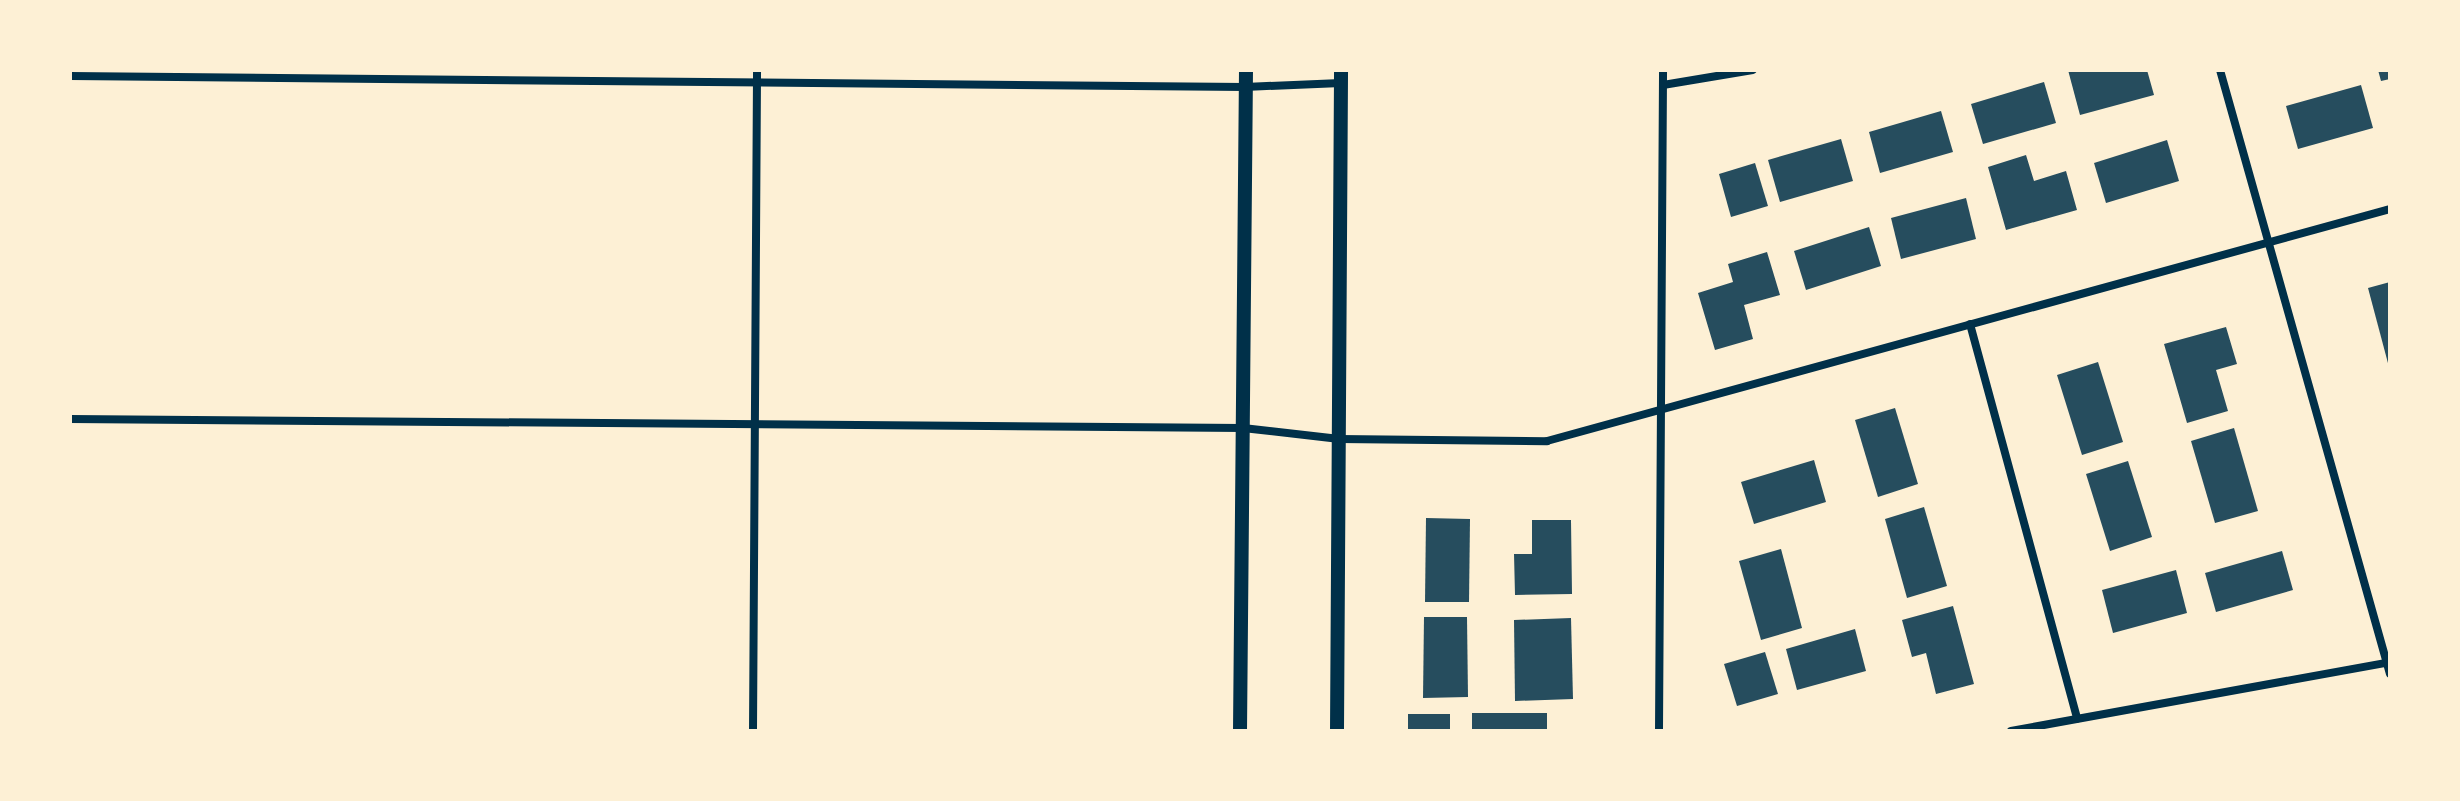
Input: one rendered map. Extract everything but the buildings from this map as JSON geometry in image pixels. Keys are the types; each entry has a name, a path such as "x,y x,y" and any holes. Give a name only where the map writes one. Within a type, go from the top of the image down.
{"street":[{"path":"753,731 757,70"},
{"path":"1240,731 1246,70"},
{"path":"1659,731 1663,70"},
{"path":"1663,85 1753,70"},
{"path":"2220,70 2390,674"},
{"path":"70,76 1245,87 1341,77 1337,731"},
{"path":"70,419 1243,428 1339,439 1547,441 2390,209"},
{"path":"1970,324 2077,719"},
{"path":"2011,731 2389,662"}]}
